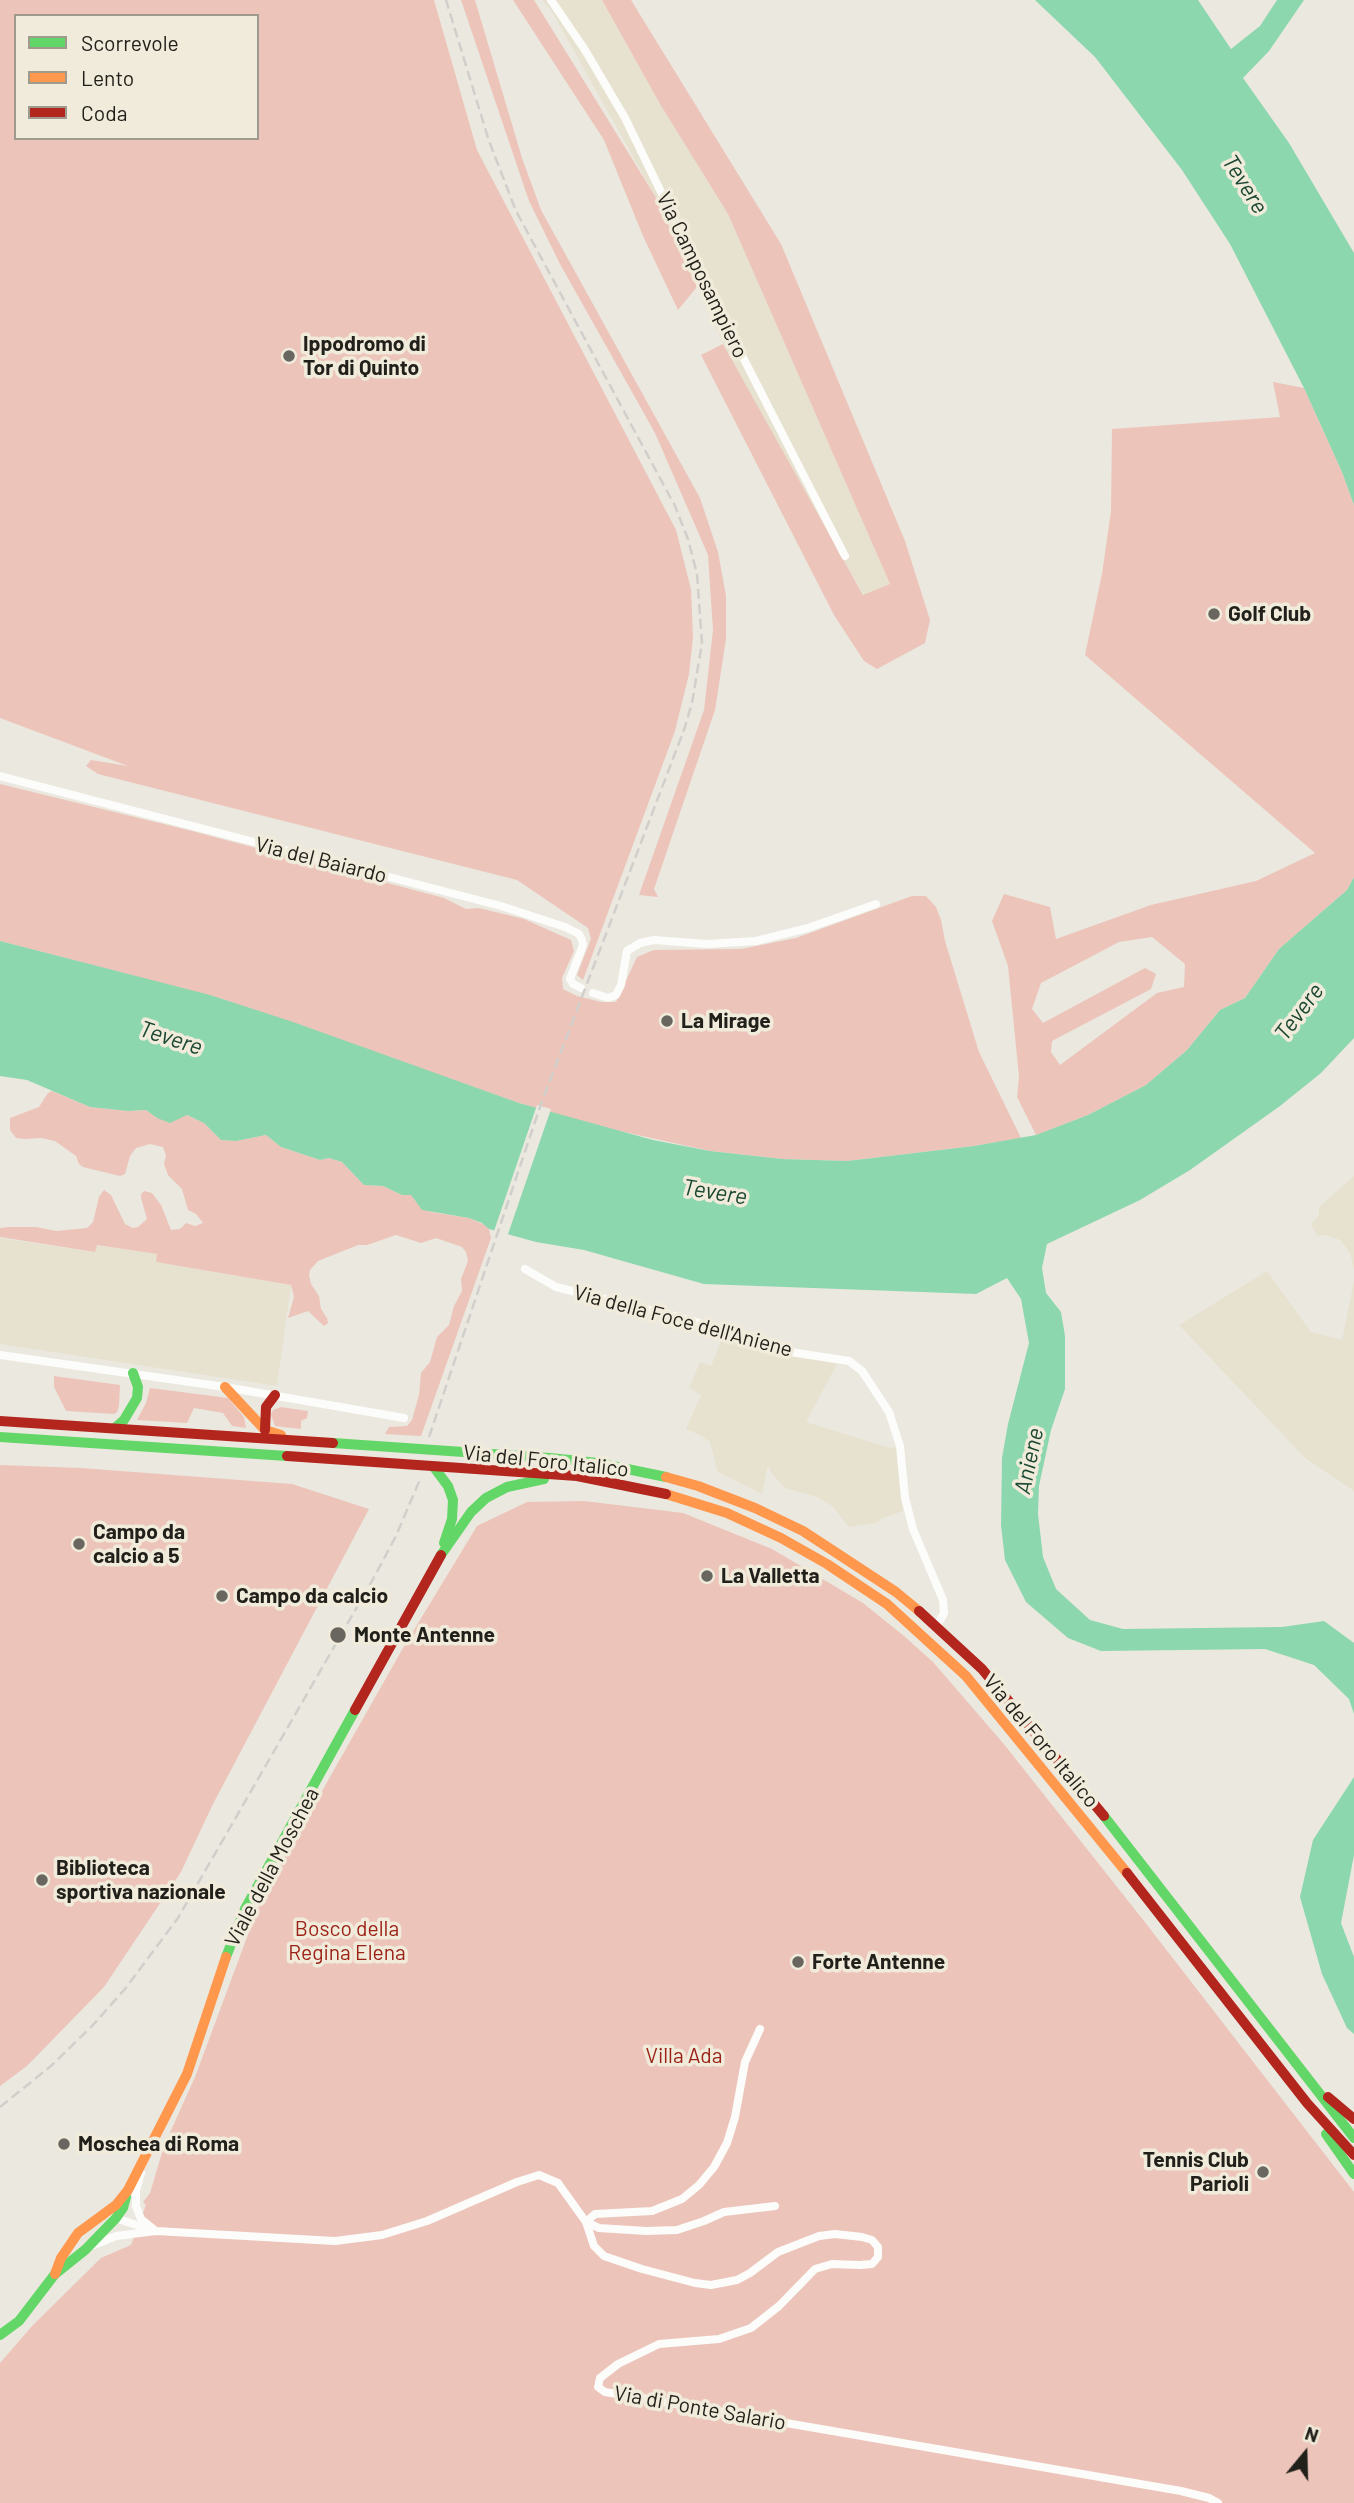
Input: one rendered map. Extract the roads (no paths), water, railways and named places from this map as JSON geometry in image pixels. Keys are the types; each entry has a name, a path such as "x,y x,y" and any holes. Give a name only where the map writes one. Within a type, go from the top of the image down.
{"main road":[{"path":"115,1428 124,1420 137,1398 138,1387 134,1373"},
{"path":"225,1387 265,1430 317,1443"},
{"path":"265,1430 266,1407 275,1395"},
{"name":"Via del Foro Italico","path":"0,1421 572,1460 623,1467 698,1486 755,1508 810,1535 872,1574 937,1626 988,1676 1119,1835 1354,2138"},
{"name":"Via del Foro Italico","path":"1,1437 564,1475 611,1481 659,1492 726,1513 766,1530 827,1564 906,1620 948,1658 1001,1717 1189,1950 1307,2103 1354,2155"},
{"path":"433,1466 448,1486 453,1500 452,1519 441,1555"},
{"path":"441,1555 471,1512 490,1495 520,1483 564,1475"},
{"name":"Viale della Moschea","path":"55,2274 61,2258 78,2233 115,2207 128,2190 187,2074 227,1953 248,1902 441,1555"},
{"path":"1306,2078 1354,2119"},
{"path":"1307,2103 1337,2153 1354,2174"},
{"name":"Viale della Moschea","path":"0,2335 19,2321 55,2274 85,2250 116,2218 123,2208 128,2190"}],"street":[{"name":"Via Camposampiero","path":"551,0 585,50 625,118 714,300 845,556"},
{"name":"Via del Baiardo","path":"0,776 501,906 565,927 579,934 582,940 583,945 570,979 573,985 581,988"},
{"path":"593,993 608,998 616,995 628,951 640,943 654,940 707,944 756,941 808,928 876,904"},
{"name":"Via della Foce dell'Aniene","path":"525,1269 556,1287 728,1331 777,1350 849,1361 862,1371 889,1412 900,1446 911,1523 943,1600 944,1613 937,1626"},
{"path":"0,1355 225,1387 404,1418"},
{"path":"760,2029 745,2062 735,2117 727,2143 714,2167 699,2185 682,2199 652,2211 595,2214 586,2222 599,2228 677,2230 724,2212 775,2206"},
{"path":"145,2158 135,2202 141,2219 156,2231"},
{"name":"Via di Ponte Salario","path":"156,2231 335,2241 382,2235 427,2221 539,2175 558,2183 586,2222 594,2246 611,2260 704,2284 737,2280 778,2252 827,2234 868,2238 879,2250 877,2259 869,2265 832,2264 816,2269 779,2306 741,2333 707,2341 665,2343 628,2358 600,2378 598,2385 603,2391 1181,2491 1218,2503"},
{"path":"102,2216 156,2231"},
{"path":"85,2250 111,2237 156,2231"}],"water":[{"name":"Tevere","path":"1035,0 1198,0 1231,49 1260,26 1277,0 1304,0 1269,51 1243,78 1289,143 1354,253 1354,505 1304,388 1230,244 1182,170 1095,57"},
{"path":"1354,877 1354,1038 1321,1073 1280,1106 1190,1170 1140,1200 1047,1244 1042,1268 1046,1293 1061,1312 1065,1336 1065,1389 1051,1430 1039,1486 1038,1514 1043,1557 1056,1589 1090,1620 1123,1629 1282,1627 1324,1621 1354,1643 1354,1714 1349,1699 1314,1665 1265,1649 1101,1651 1068,1638 1026,1602 1005,1560 1001,1525 1002,1458 1029,1343 1021,1299 1007,1278 976,1294 704,1284 584,1250 536,1242 489,1229 469,1218 422,1210 411,1195 402,1195 383,1186 364,1185 342,1162 329,1158 320,1160 281,1147 266,1135 236,1141 221,1140 204,1123 187,1115 170,1123 146,1110 90,1107 27,1080 0,1076 0,941 210,995 519,1103 653,1140 710,1151 782,1159 847,1161 974,1146 1036,1135 1088,1115 1146,1085 1187,1050 1220,1010 1245,998 1279,949 1347,890"},
{"path":"1354,1777 1354,1855 1341,1923 1354,1957 1354,2034 1347,2028 1322,1974 1300,1897 1313,1840"}],"railway":[{"path":"429,1437 541,1104 684,730 692,703 702,643 697,574 688,539 675,506 516,211 489,141 446,0"},
{"path":"0,2107 51,2066 93,2025 125,1989 178,1918 372,1581 396,1536 421,1477"}],"place":[{"name":"Ippodromo di Tor di Quinto","path":"289,356"},
{"name":"Golf Club","path":"1214,614"},
{"name":"La Mirage","path":"667,1021"},
{"name":"Campo da calcio a 5","path":"79,1544"},
{"name":"La Valletta","path":"707,1576"},
{"name":"Campo da calcio","path":"222,1596"},
{"name":"Monte Antenne","path":"338,1635"},
{"name":"Biblioteca sportiva nazionale","path":"42,1880"},
{"name":"Forte Antenne","path":"798,1962"},
{"name":"Moschea di Roma","path":"64,2144"},
{"name":"Tennis Club Parioli","path":"1263,2172"}],"water label":[{"name":"Aniene","path":"1029,1461"}],"park label":[{"name":"Bosco della Regina Elena","path":"347,1941"},
{"name":"Villa Ada","path":"684,2056"}]}
